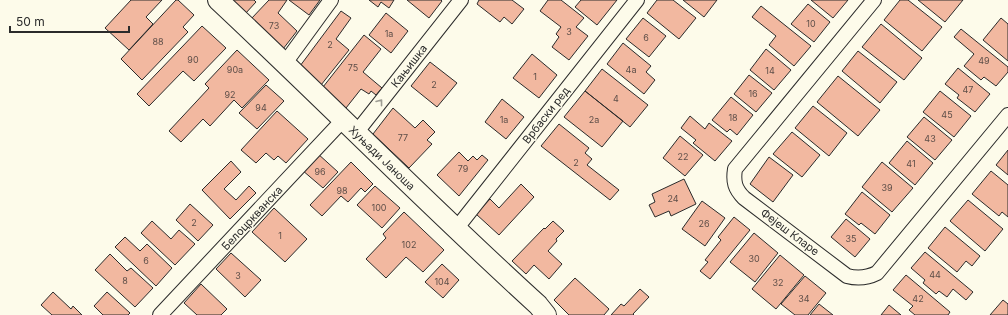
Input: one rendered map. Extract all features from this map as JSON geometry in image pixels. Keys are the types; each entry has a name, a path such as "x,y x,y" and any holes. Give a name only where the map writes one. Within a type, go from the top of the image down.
{"street":[{"name":"Хуњади Јаноша","path":"218,0 456,229 538,305 546,315"},
{"path":"285,63 331,0"},
{"name":"Кањишка","path":"350,127 461,0"},
{"name":"Врбаски ред","path":"456,229 637,0"},
{"name":"Фејеш Кларе","path":"874,0 735,169 734,185 744,198 847,276 858,278 870,276 877,273 1008,115"},
{"name":"Белоцркванска","path":"160,315 350,127"}],"building":[{"path":"131,0 162,0 146,17 153,24 129,50 105,28"},
{"path":"176,0 178,0 194,15 183,27 188,32 142,80 121,59"},
{"path":"231,0 254,0 256,2 245,14"},
{"path":"269,0 287,0 278,13 297,31 283,49 251,19"},
{"path":"289,0 320,0 309,15"},
{"path":"369,0 394,0 389,8 381,2 378,7"},
{"path":"407,0 441,0 442,1 429,18"},
{"path":"479,0 512,0 524,9 512,24 504,17 500,22 477,4"},
{"path":"548,0 561,0 584,18 576,27 588,36 569,60 552,47 559,37 556,34 561,27 540,11"},
{"path":"581,0 617,0 597,25 575,7"},
{"path":"657,0 673,0 696,18 679,39 647,13"},
{"path":"683,0 717,0 704,17"},
{"path":"811,0 848,0 833,18"},
{"path":"900,0 908,0 942,27 922,51 884,20"},
{"path":"918,0 963,0 945,22"},
{"path":"808,4 830,22 814,42 791,24"},
{"path":"761,6 811,46 794,66 769,45 776,36 752,17"},
{"path":"341,11 351,18 336,39 349,50 321,85 300,66"},
{"path":"386,13 408,31 391,53 369,35"},
{"path":"643,18 666,36 649,57 626,39"},
{"path":"1001,18 1008,24 1008,61 983,40"},
{"path":"881,24 922,58 904,80 862,47"},
{"path":"202,26 226,48 194,81 183,71 149,106 137,94"},
{"path":"961,29 1008,67 1008,72 996,86 984,77 981,80 964,66 974,54 954,37"},
{"path":"364,35 381,49 363,72 382,88 376,95 371,91 369,94 361,89 346,108 323,87"},
{"path":"623,43 651,66 646,72 655,80 644,94 607,64"},
{"path":"766,49 791,70 774,90 750,70"},
{"path":"237,50 269,80 242,108 234,100 210,126 203,119 181,142 169,131 209,88 205,84"},
{"path":"858,51 897,82 880,103 842,71"},
{"path":"532,54 557,75 539,98 513,78"},
{"path":"430,62 457,83 437,107 411,86"},
{"path":"958,68 990,94 975,112 957,98 959,95 945,84"},
{"path":"602,69 648,105 630,127 585,91"},
{"path":"749,75 772,93 756,112 734,94"},
{"path":"838,76 880,110 858,136 817,102"},
{"path":"266,85 284,101 257,129 239,113"},
{"path":"585,91 623,121 602,147 564,117"},
{"path":"940,91 971,116 954,137 923,112"},
{"path":"731,97 753,115 737,135 730,129 727,132 712,120"},
{"path":"502,99 524,117 506,139 485,122"},
{"path":"813,106 847,133 829,156 795,128"},
{"path":"393,108 415,128 423,120 435,132 427,140 432,144 409,168 373,134"},
{"path":"277,111 308,139 286,163 278,156 274,160 266,153 256,163 241,150"},
{"path":"690,116 705,129 709,123 732,141 715,161 693,143 696,140 681,128"},
{"path":"924,117 952,140 935,160 907,137"},
{"path":"559,124 589,148 585,153 592,159 587,165 619,190 610,200 541,146"},
{"path":"792,132 820,155 802,177 773,154"},
{"path":"680,136 703,155 685,176 663,158"},
{"path":"907,141 933,163 915,185 889,163"},
{"path":"1008,150 1008,175 996,165"},
{"path":"459,152 468,161 473,156 477,160 482,155 488,160 459,196 437,175"},
{"path":"317,153 338,172 323,188 302,170"},
{"path":"769,157 793,175 773,202 750,184"},
{"path":"231,161 241,172 224,189 236,200 249,186 256,193 230,219 202,190"},
{"path":"351,162 373,184 365,192 361,188 348,202 341,196 322,216 310,205"},
{"path":"882,162 913,188 892,212 862,187"},
{"path":"991,171 1008,185 1008,217 1002,212 999,216 972,194"},
{"path":"684,179 696,204 671,216 669,211 655,217 649,205 655,202 652,194"},
{"path":"521,184 534,197 499,235 476,214 490,199 499,208"},
{"path":"375,186 400,208 382,228 357,205"},
{"path":"862,192 890,215 875,234 861,223 859,225 845,214"},
{"path":"968,200 1003,229 985,251 950,221"},
{"path":"702,201 725,218 705,246 682,229"},
{"path":"190,204 213,225 198,241 176,220"},
{"path":"274,208 307,239 285,262 252,232"},
{"path":"404,212 444,250 423,272 406,257 386,278 366,259 386,238 383,234"},
{"path":"734,217 750,230 710,279 700,271 708,262 705,260 721,240 718,237"},
{"path":"846,219 870,239 855,257 831,237"},
{"path":"152,221 171,239 179,230 195,244 175,265 141,233"},
{"path":"553,221 564,231 556,239 557,241 548,251 562,264 549,279 534,265 526,274 512,261 544,228 545,229"},
{"path":"945,227 980,256 972,266 966,261 957,272 928,248"},
{"path":"754,233 778,253 755,282 730,262"},
{"path":"125,237 140,251 147,244 172,268 156,286 115,247"},
{"path":"925,252 973,292 966,300 953,289 947,297 939,291 936,294 923,283 925,280 911,268"},
{"path":"231,253 261,280 245,297 216,269"},
{"path":"110,254 127,271 131,268 153,288 135,307 95,270"},
{"path":"780,255 804,275 776,309 752,289"},
{"path":"442,264 459,280 443,298 425,282"},
{"path":"906,275 950,312 948,315 915,315 909,310 913,306 893,290"},
{"path":"805,276 826,293 808,315 795,315 781,304"},
{"path":"575,278 609,309 604,315 569,315 554,300"},
{"path":"201,284 227,309 221,315 197,315 184,303"},
{"path":"640,289 649,297 633,314 634,315 611,315 621,304 624,306"},
{"path":"53,292 71,309 73,306 82,315 52,315 41,305"},
{"path":"107,292 130,313 128,315 103,315 94,306"},
{"path":"1003,300 1008,304 1008,315 990,315"},
{"path":"819,304 833,315 810,315"},
{"path":"889,305 901,315 881,315"}]}
